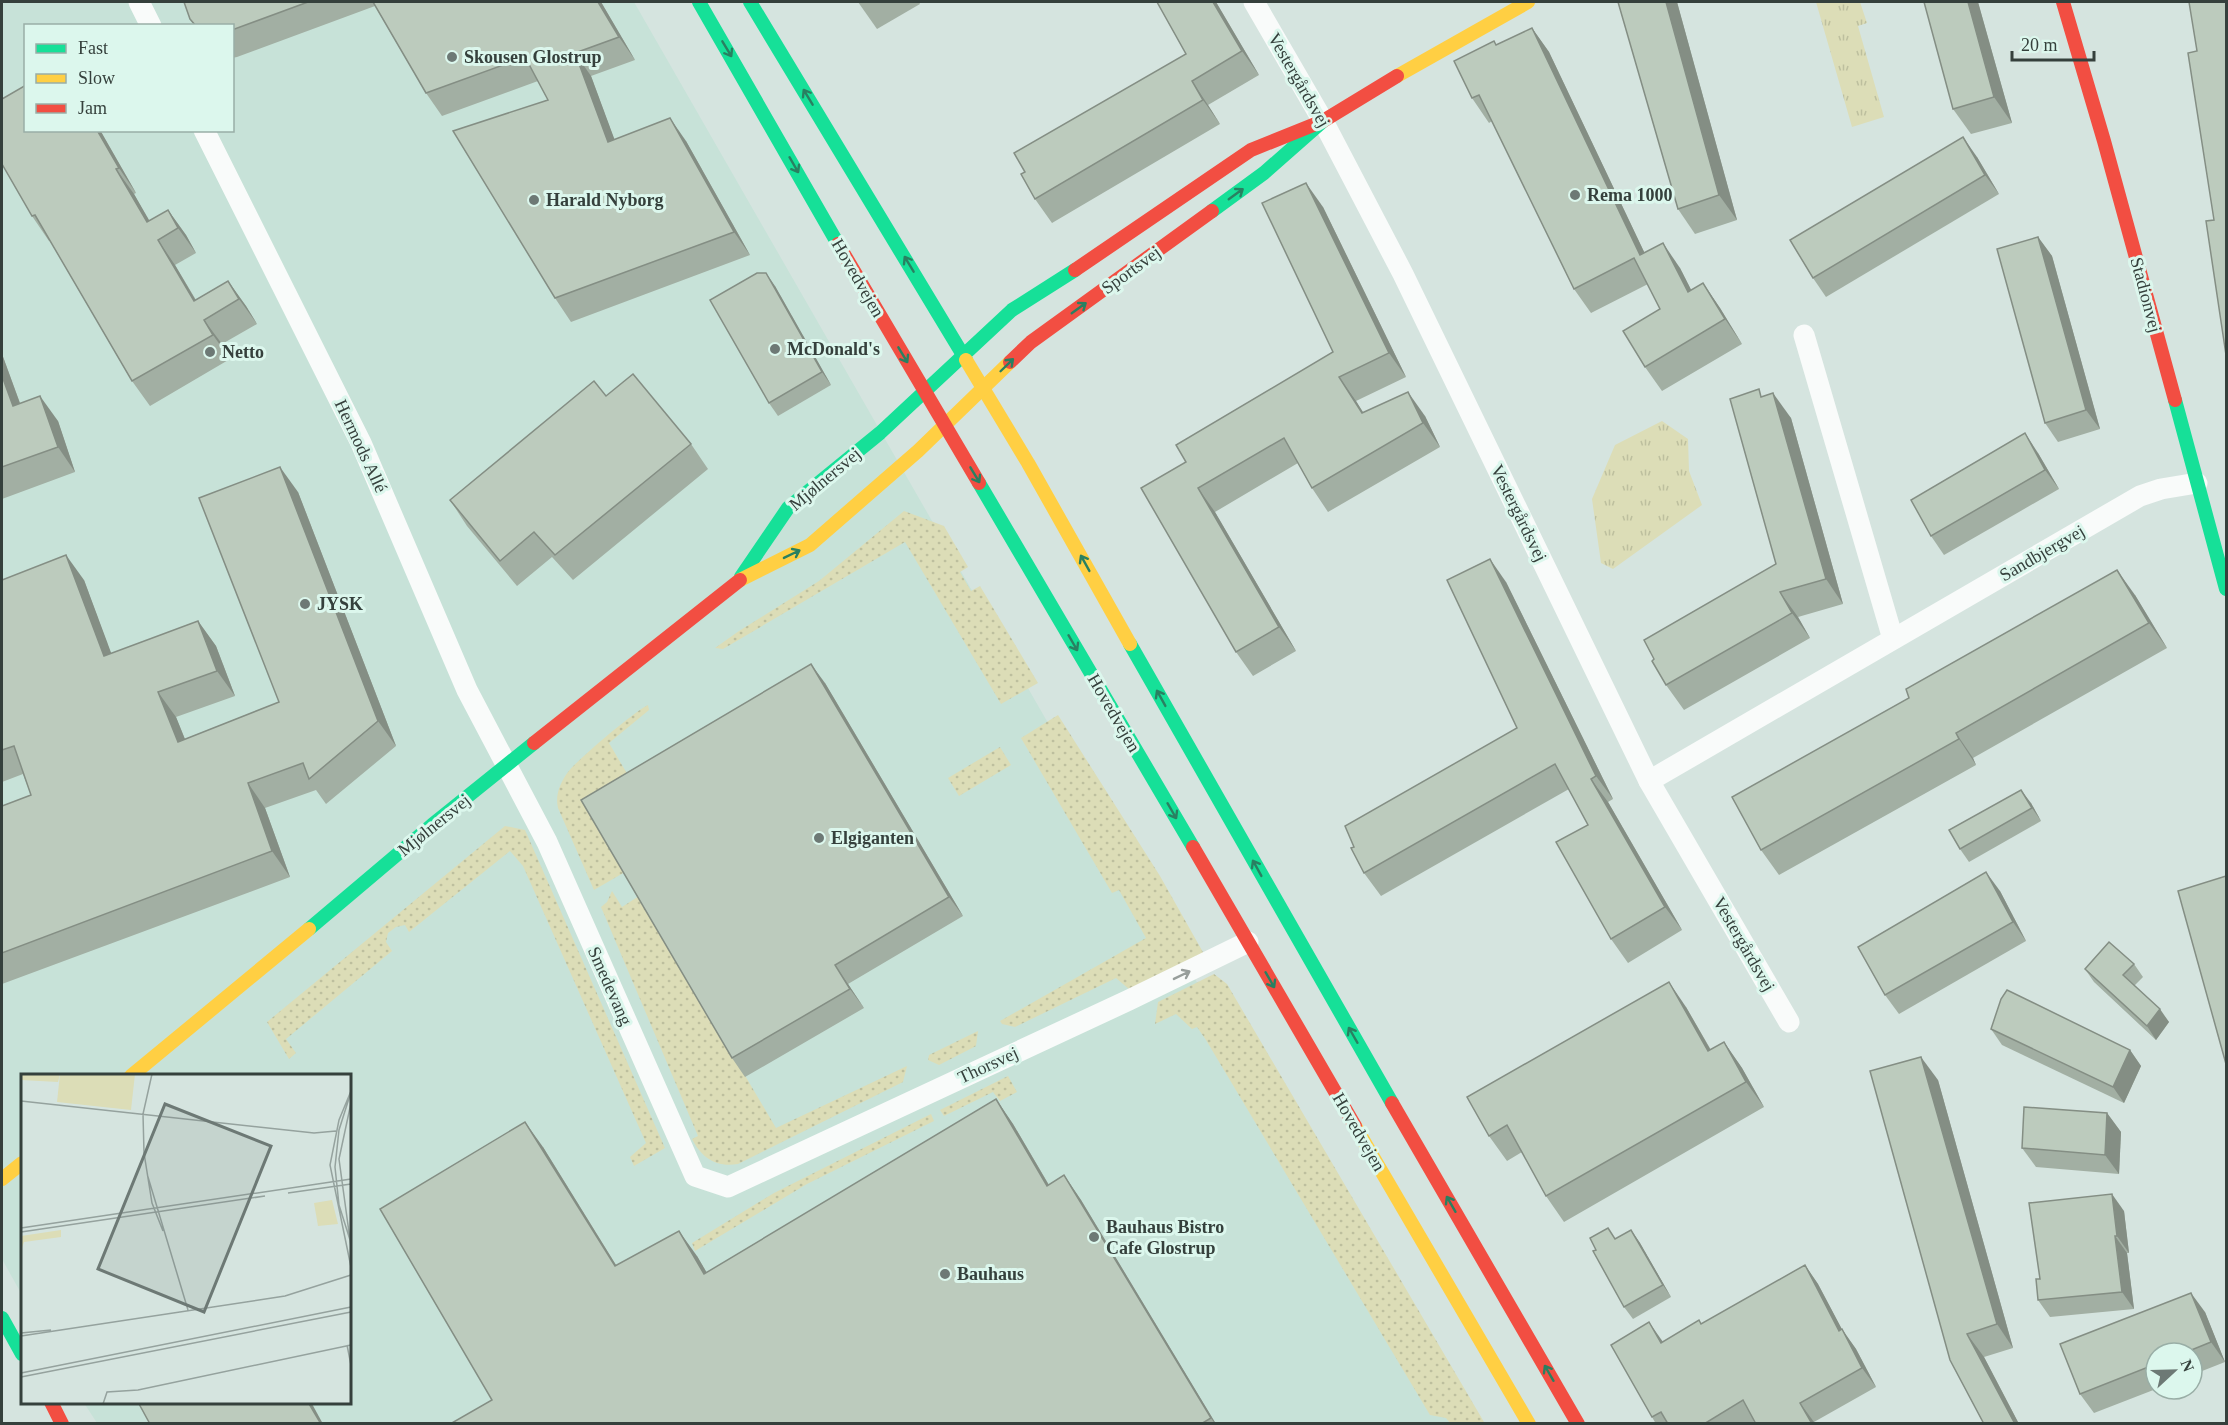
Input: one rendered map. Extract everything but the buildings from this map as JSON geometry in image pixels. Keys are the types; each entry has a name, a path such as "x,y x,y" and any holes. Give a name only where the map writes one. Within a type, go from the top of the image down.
{"main road":[{"name":"Hovedvejen","path":"699,2 875,309 945,424 1529,1424"},
{"path":"750,2 1028,463 1286,919 1578,1424"},
{"name":"Sportsvej","path":"925,391 1012,310 1085,264 1251,150 1323,121 1398,75 1528,2"},
{"name":"Stadionvej","path":"2063,2 2104,141 2226,589"},
{"name":"Sportsvej","path":"945,424 1031,342 1264,173 1323,121"},
{"name":"Mjølnersvej","path":"740,580 788,508 880,433 925,391"},
{"name":"Mjølnersvej","path":"133,1074 229,997 432,825 740,580 810,545 891,475 945,424"},
{"path":"2,1179 21,1164"},
{"path":"2,1318 21,1352"},
{"path":"52,1404 62,1424"}],"street":[{"path":"139,2 150,24"},
{"name":"Vestergårdsvej","path":"1254,2 1323,121 1403,274 1649,781 1789,1022"},
{"name":"Hermods Allé","path":"205,132 358,438 467,690 506,766"},
{"path":"1804,335 1893,639"},
{"name":"Sandbjergvej","path":"1649,781 2140,496 2161,489 2197,483"},
{"name":"Smedevang","path":"506,766 547,842 695,1176 728,1187"},
{"name":"Thorsvej","path":"728,1187 1248,942"}],"shaded area":[{"path":"2,2 634,2 1450,1423 97,1423 85,1404 351,1404 351,1074 21,1074 21,1293 2,1259"}],"green space":[{"path":"1816,2 1860,2 1867,23 1858,26 1884,117 1852,127"},
{"path":"1662,421 1688,439 1689,471 1702,505 1613,569 1601,563 1592,499 1615,445"},
{"path":"904,511 944,526 968,567 960,572 971,591 980,586 1038,683 1001,704 905,542 723,649 715,648 819,581"},
{"path":"648,705 649,710 609,743 632,782 625,872 594,890 558,808 559,789 568,772 582,758 620,725"},
{"path":"1058,715 1160,876 1204,954 1130,990 1116,978 1015,1027 1002,1024 1000,1021 1146,938 1119,890 1112,893 1021,738"},
{"path":"1000,747 1011,765 959,796 948,778"},
{"path":"505,826 525,830 665,1148 634,1166 630,1157 646,1143 523,866 510,851 409,932 405,925 396,927 388,933 386,942 392,951 286,1039 296,1053 289,1059 267,1022"},
{"path":"612,891 622,907 639,896 776,1128 907,1066 903,1082 738,1164 716,1163 710,1160 692,1139 698,1136 601,907 607,902"},
{"path":"1214,974 1227,984 1483,1423 1450,1423 1446,1418 1430,1415 1197,1027 1192,1029 1176,1014 1155,1024 1158,1002"},
{"path":"978,1031 976,1046 939,1065 928,1060 929,1055"},
{"path":"1008,1076 1017,1092 1000,1101 993,1092 944,1116 940,1110"},
{"path":"931,1114 934,1121 807,1184 695,1251 692,1243 774,1193"}],"traffic: fast":[{"path":"699,2 838,244"},
{"path":"750,2 966,360"},
{"path":"1212,211 1264,173 1323,121"},
{"path":"741,577 788,508 880,433 1012,310 1075,270"},
{"path":"2175,400 2226,589"},
{"path":"979,483 1193,847"},
{"path":"1130,644 1392,1103"},
{"path":"309,929 534,743"},
{"path":"2,1318 21,1352"}],"traffic: slow":[{"path":"1397,76 1528,2"},
{"path":"966,360 1028,463 1130,644"},
{"path":"740,580 810,545 918,451 1010,362"},
{"path":"133,1074 309,929"},
{"path":"1355,1126 1529,1424"},
{"path":"2,1179 21,1164"}],"traffic: jam":[{"path":"2063,2 2104,141 2175,400"},
{"path":"1075,270 1251,150 1323,121 1397,76"},
{"path":"1010,362 1031,342 1212,211"},
{"path":"838,244 979,483"},
{"path":"534,743 740,580"},
{"path":"1193,847 1355,1126"},
{"path":"1392,1103 1578,1424"},
{"path":"52,1404 62,1424"}],"place":[{"name":"Skousen Glostrup","path":"452,57"},
{"name":"Rema 1000","path":"1575,195"},
{"name":"Harald Nyborg","path":"534,200"},
{"name":"McDonald's","path":"775,349"},
{"name":"Netto","path":"210,352"},
{"name":"JYSK","path":"305,604"},
{"name":"Elgiganten","path":"819,838"},
{"name":"Bauhaus Bistro Cafe Glostrup","path":"1094,1237"},
{"name":"Bauhaus","path":"945,1274"}]}
